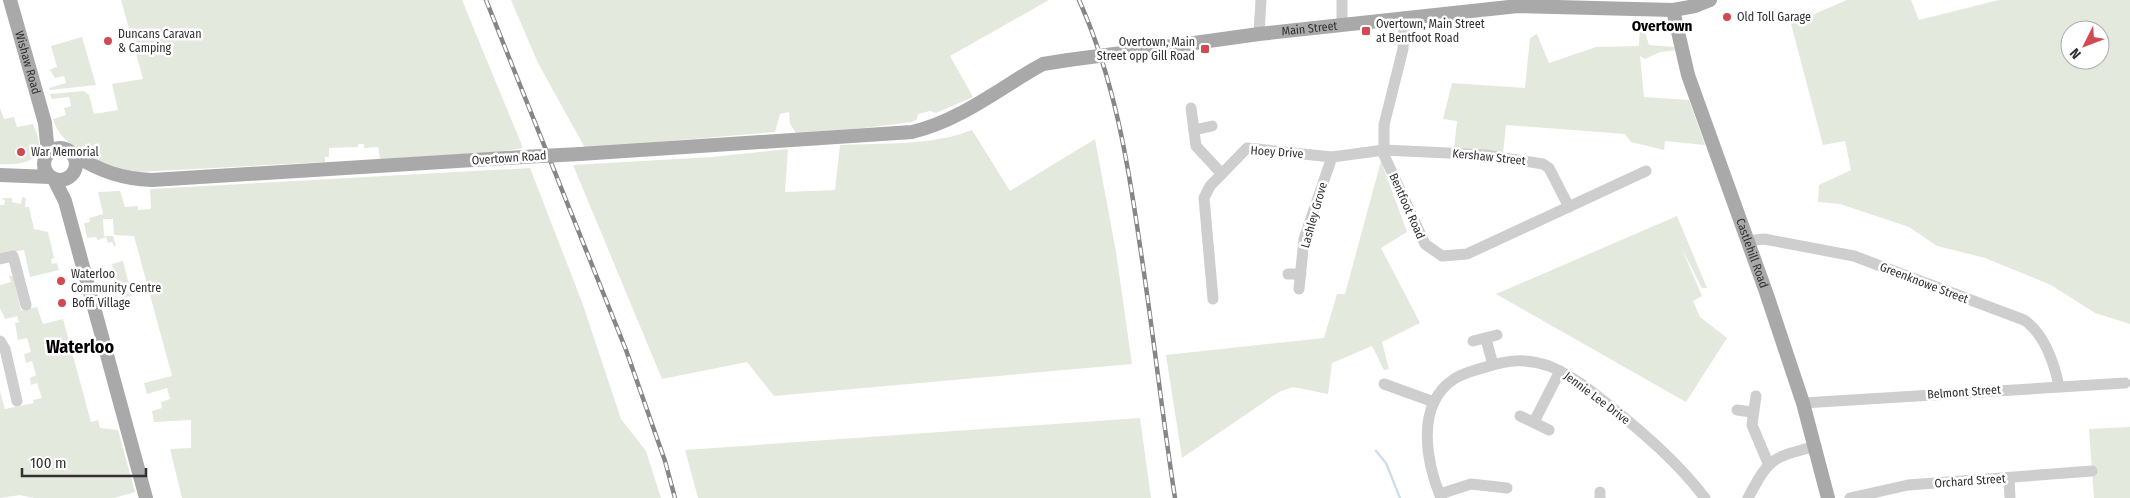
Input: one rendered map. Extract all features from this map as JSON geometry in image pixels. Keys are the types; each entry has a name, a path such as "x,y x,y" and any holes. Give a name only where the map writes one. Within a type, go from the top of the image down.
{"main road":[{"name":"Wishaw Road","path":"10,0 45,124 46,158"},
{"name":"Main Street","path":"926,129 962,112 1043,64 1259,34 1541,3 1673,10 1695,6 1710,0"},
{"name":"Castlehill Road","path":"1673,10 1696,99 1803,403 1816,446 1828,498"},
{"name":"Wishaw Road","path":"45,124 68,151"},
{"name":"Overtown Road","path":"68,151 94,167 129,179 152,180 780,142 926,129"},
{"path":"5,175 68,151 76,164 65,201"},
{"path":"46,158 44,168 65,201 146,498"},
{"path":"5,175 64,180 73,174 94,167"}],"street":[{"path":"1259,34 1262,0"},
{"path":"1342,0 1342,25"},
{"name":"Bentfoot Road","path":"1404,17 1403,49 1384,125 1384,155 1425,244 1442,256 1467,254 1646,171"},
{"path":"1191,108 1196,146 1222,174"},
{"path":"1194,130 1212,126"},
{"name":"Hoey Drive","path":"1213,299 1204,198 1210,186 1247,148 1332,157 1384,150"},
{"name":"Kershaw Street","path":"1384,150 1486,155 1543,164 1549,168 1569,207"},
{"name":"Lashley Grove","path":"1299,289 1304,239 1332,157"},
{"name":"Greenknowe Street","path":"1747,240 1764,239 1854,256 2024,320 2031,325 2053,360 2060,386"},
{"path":"0,259 13,256 26,305"},
{"path":"1288,274 1300,274"},
{"path":"1473,341 1497,335"},
{"path":"1486,339 1493,365"},
{"path":"0,341 5,349 17,401"},
{"name":"Jennie Lee Drive","path":"1441,496 1425,440 1434,402 1454,379 1493,365 1514,360 1532,361 1560,371 1589,389 1676,463 1705,498"},
{"path":"1534,422 1560,371"},
{"name":"Belmont Street","path":"1803,403 2125,383"},
{"path":"1384,384 1434,402"},
{"path":"1756,396 1752,412 1752,425 1754,435 1768,463"},
{"path":"1737,410 1752,412"},
{"path":"1520,416 1548,430"},
{"path":"1762,498 1750,494 1768,463 1786,454 1816,446"},
{"name":"Orchard Street","path":"1850,498 1908,485 2092,471"},
{"path":"2009,478 2010,498"},
{"path":"1441,496 1472,484 1507,488"}],"shaded area":[{"path":"121,0 462,0 523,148 498,152 380,159 378,147 364,148 364,144 358,144 358,147 329,148 329,157 325,157 325,162 137,172 113,167 75,148 65,139 57,129 53,119 66,115 64,108 71,106 69,97 52,99 50,94 84,91 89,95 94,114 118,110 112,84 143,79"},
{"path":"511,0 1049,0 950,56 973,97 936,113 930,111 918,114 917,119 912,122 796,133 790,124 789,112 780,114 775,132 585,148 538,63"},
{"path":"1847,0 1911,0 1919,20 1999,0 2130,0 2130,324 2095,313 2051,285 1985,258 1937,246 1909,227 1840,204 1818,202 1819,185 1851,170 1845,141 1823,145 1791,24"},
{"path":"1640,26 1643,26 1649,45 1676,47 1677,50 1660,52 1645,59 1640,56 1644,97 1689,100 1705,145 1665,141 1664,150 1631,142 1625,134 1506,125 1503,154 1454,149 1457,121 1443,119 1452,83 1525,88 1530,38 1537,34 1549,63 1596,47 1639,46"},
{"path":"82,37 96,85 50,90 49,88 66,83 64,76 55,78 50,70 44,72 57,67 51,46"},
{"path":"0,108 4,119 14,117 17,127 33,124 39,144 36,156 26,162 0,164"},
{"path":"972,130 1010,191 1095,139 1116,252 1132,364 774,396 747,362 662,379 573,165 712,157 788,149 785,192 835,190 840,145 924,141 940,139"},
{"path":"1381,161 1407,232 1381,248 1420,323 1382,342 1389,369 1384,370 1372,346 1332,363 1328,394 1293,387 1279,392 1182,458 1166,355 1324,338 1337,294 1345,294"},
{"path":"530,168 582,302 621,419 646,451 661,498 182,498 170,449 191,448 191,420 154,422 152,411 162,408 161,402 170,399 167,388 147,394 144,383 172,376 134,236 114,235 113,219 103,219 104,236 113,236 116,246 112,242 108,243 106,237 98,240 96,237 87,238 84,223 90,222 89,218 103,214 98,192 120,191 125,207 138,206 138,210 151,209 150,189"},
{"path":"22,197 26,198 25,207 29,207 34,229 48,232 54,258 51,259 52,264 57,263 59,270 30,277 24,250 0,254 0,205 4,205 5,201 2,198 12,198 12,202 21,204"},
{"path":"1677,216 1707,288 1702,288 1682,249 1702,296 1693,301 1700,317 1727,338 1686,402 1496,294"},
{"path":"123,261 132,296 121,298 112,264"},
{"path":"9,276 13,276 21,310 37,307 43,324 63,319 91,422 98,420 100,428 118,430 135,492 114,498 34,498 20,495 0,498 0,392 5,409 34,403 33,400 42,398 37,383 31,385 30,378 36,375 32,361 26,363 24,354 31,352 27,338 18,340 15,323 19,322 17,316 5,319 0,308 0,285 11,282"},
{"path":"1140,418 1151,498 698,498 685,450"},
{"path":"2130,427 2130,498 2094,498 2089,429"}],"waterway":[{"path":"1376,451 1386,463 1400,498"}],"railway":[{"path":"486,0 626,350 665,461 675,498"},
{"path":"1079,0 1102,60 1125,152 1145,278 1175,498"}],"place":[{"name":"Old Toll Garage","path":"1727,17"},
{"name":"Overtown, Main Street at Bentfoot Road","path":"1366,31"},
{"name":"Duncans Caravan & Camping","path":"108,41"},
{"name":"Overtown, Main Street opp Gill Road","path":"1205,49"},
{"name":"War Memorial","path":"21,152"},
{"name":"Waterloo Community Centre","path":"61,281"},
{"name":"Boffi Village","path":"62,303"}],"district":[{"name":"Overtown","path":"1662,26"},
{"name":"Waterloo","path":"80,347"}]}
